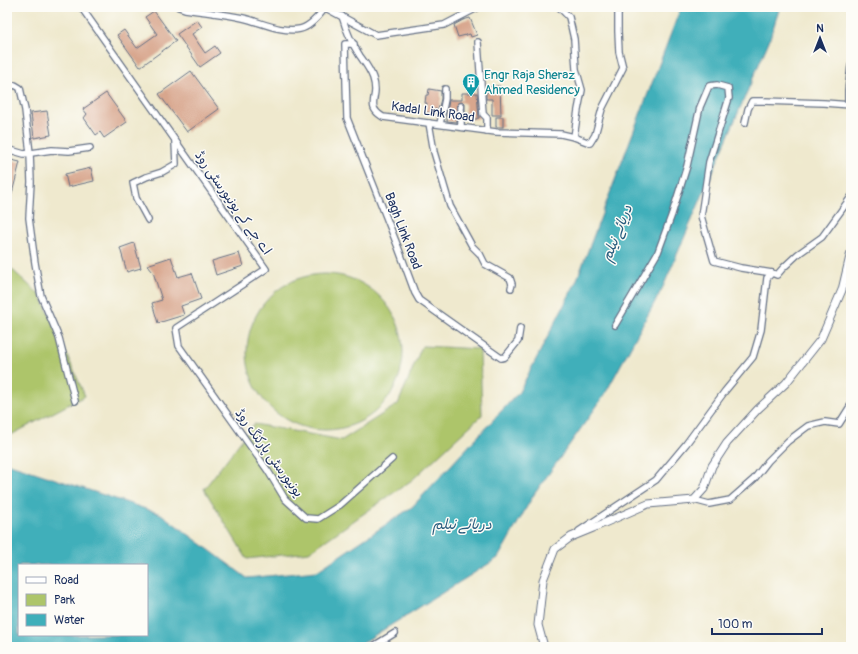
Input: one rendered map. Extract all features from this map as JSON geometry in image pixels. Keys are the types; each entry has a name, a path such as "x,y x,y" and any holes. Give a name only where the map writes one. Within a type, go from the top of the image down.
{"street":[{"name":"اے جے کے یونیورسٹی روڈ","path":"81,7 266,269 176,328"},
{"path":"179,7 242,18 288,30 306,27 321,14 324,7 376,35 444,25 479,7"},
{"path":"559,7 569,17 574,39 576,70 582,90 574,137"},
{"name":"Kadal Link Road","path":"342,16 344,25 360,56 374,78 374,108 384,117 496,132 561,134 590,143 595,135 602,109 623,68 618,31 618,14 622,7"},
{"path":"478,42 483,114 487,118 487,131"},
{"name":"Bagh Link Road","path":"354,44 345,44 347,118 419,300 501,358 505,357 518,341 520,328"},
{"path":"851,66 848,90 848,101 851,104"},
{"path":"7,88 15,85 20,88 25,110 30,153 31,182 29,218 35,263 41,296 60,338 76,401"},
{"path":"615,325 658,252 687,166 700,107 710,86 717,85 728,88 729,98 709,162 702,216 714,261 777,275 798,254 822,237 851,197"},
{"path":"440,124 445,99 445,89"},
{"path":"745,123 748,109 752,101 851,104"},
{"path":"461,106 461,127"},
{"path":"428,123 434,152 450,206 472,246 480,254 485,264 510,278 512,284 511,288"},
{"name":"اے جے کے یونیورسٹی روڈ","path":"148,220 136,198 133,183 162,172 176,164 175,141"},
{"path":"7,149 24,154 52,150 69,151 90,148"},
{"path":"694,500 704,489 712,466 727,442 758,409 786,383 821,339 842,290 851,252"},
{"path":"544,647 538,625 543,580 555,549 656,480 686,444 725,391 753,357 761,330 767,278 772,273"},
{"name":"یونیورسٹی پارکنگ روڈ","path":"176,328 179,346 255,452 286,500 306,518 318,519 340,505 392,459"},
{"path":"571,537 648,504 694,500 709,504 730,500 754,479 768,460 788,441 808,426 825,422 839,424 851,405"},
{"path":"372,647 395,633"}],"green space":[{"path":"7,265 41,296 85,396 7,437"},
{"path":"325,274 355,280 368,287 380,297 390,309 397,322 403,352 397,382 390,395 380,407 368,417 355,424 325,430 295,424 282,417 270,407 260,395 253,382 247,352 253,322 260,309 270,297 282,287 295,280"},
{"path":"422,346 480,349 482,415 412,480 309,552 247,559 204,489 254,424 342,440 398,404"}],"water":[{"name":"دریائے نیلم","path":"681,7 780,7 769,41 663,287 604,396 533,496 498,558 356,647 7,647 7,463 161,514 247,578 317,571 412,507 519,392 576,282"}],"building":[{"path":"154,11 176,41 140,67 117,35 124,30 137,48 157,34 145,17"},
{"path":"470,18 477,35 471,37 470,34 458,37 454,25"},
{"path":"197,20 202,27 192,34 205,53 215,46 220,53 200,67 177,34"},
{"path":"191,71 219,109 187,132 159,94"},
{"path":"491,86 500,86 501,115 492,115 492,99 486,99 487,88"},
{"path":"429,89 441,91 441,99 438,110 435,109 435,114 425,112 427,103 425,103 426,95 428,95"},
{"path":"106,93 127,122 104,138 100,132 96,135 84,118 87,114 83,109"},
{"path":"462,93 477,93 479,118 470,119 470,114 465,114 465,104 461,102 457,106 457,122 447,121 449,100 462,100"},
{"path":"47,111 51,135 34,138 31,113"},
{"path":"496,117 503,117 503,127 496,127"},
{"path":"7,159 20,162 9,205 7,205"},
{"path":"91,168 94,181 68,187 65,174"},
{"path":"134,243 141,268 127,272 120,248"},
{"path":"239,253 243,266 216,275 212,261"},
{"path":"171,257 178,277 192,273 201,299 181,306 184,315 158,323 152,303 162,300 153,272 147,265"}],"place":[{"name":"Engr Raja Sheraz Ahmed Residency","path":"471,97"}]}
